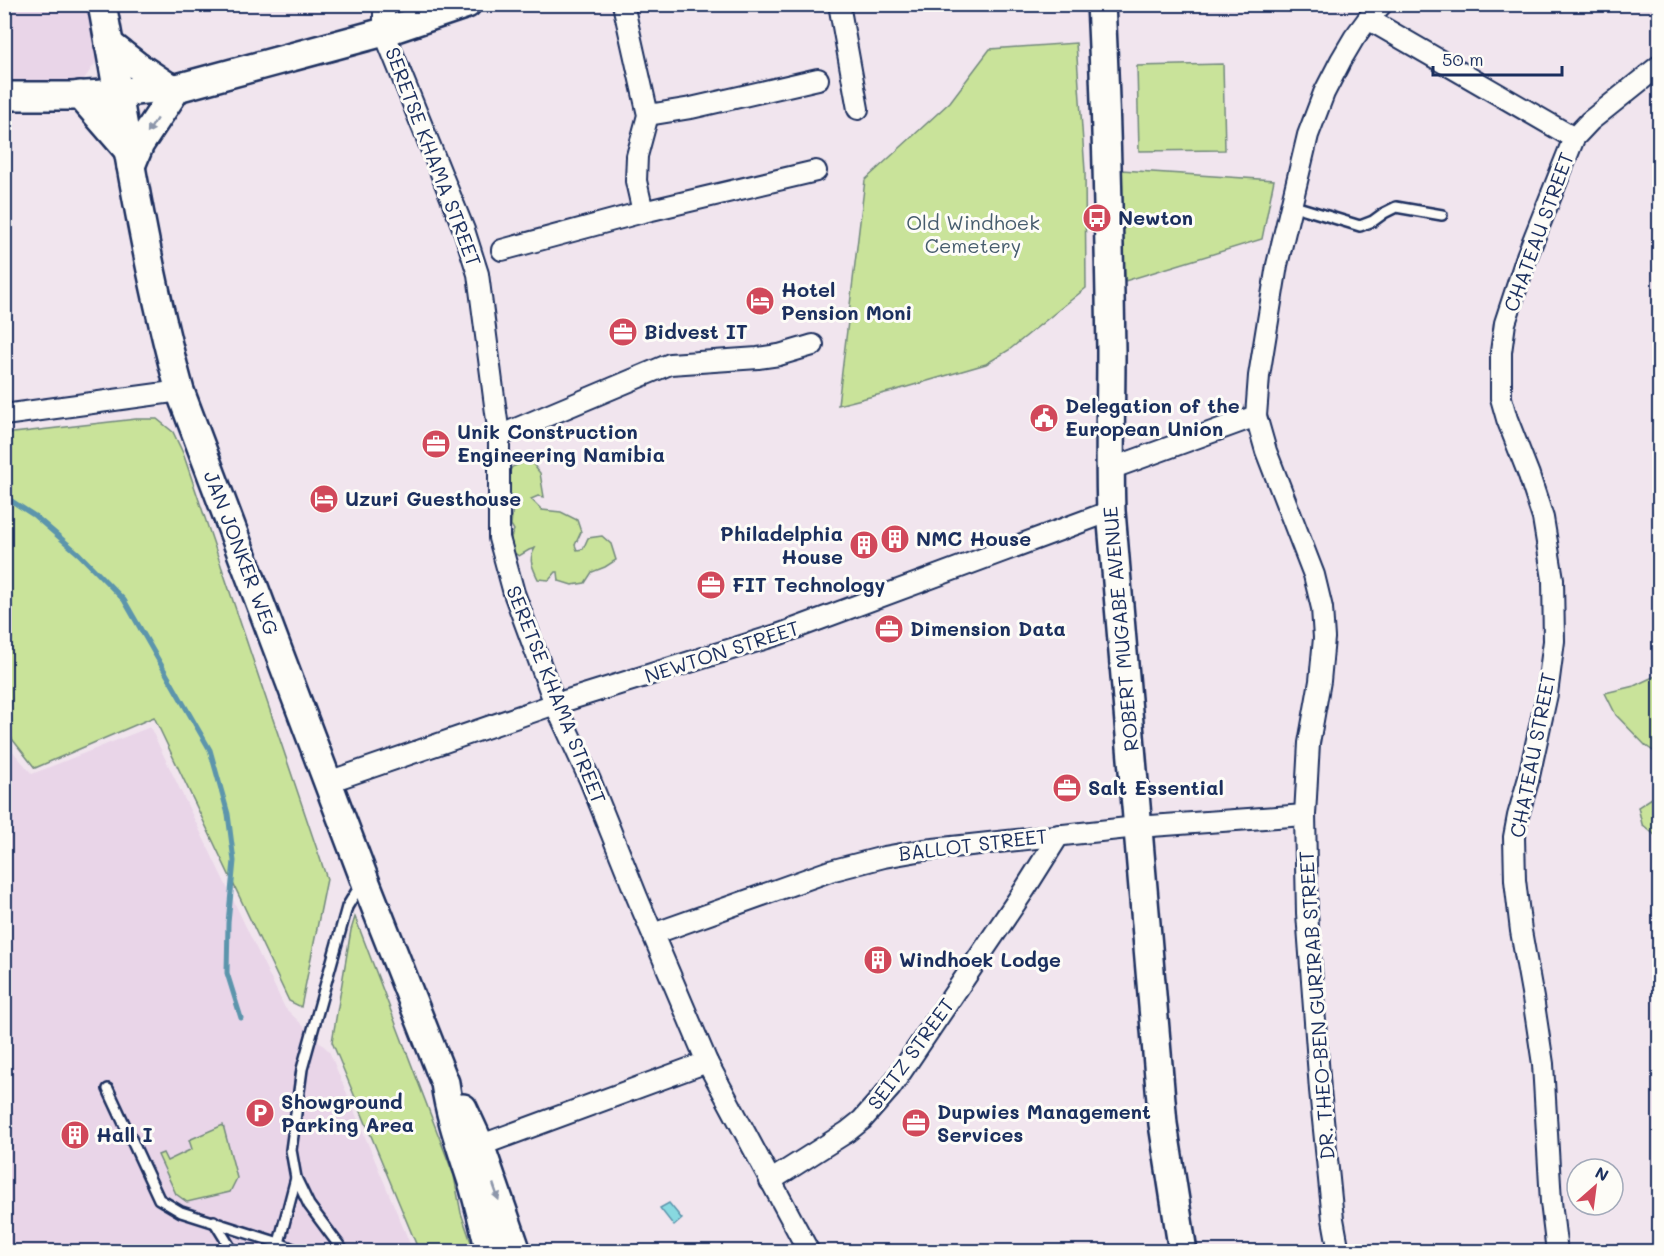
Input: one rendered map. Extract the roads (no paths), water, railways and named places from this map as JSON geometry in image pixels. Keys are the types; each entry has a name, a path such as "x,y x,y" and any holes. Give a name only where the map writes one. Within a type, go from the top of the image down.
{"main road":[{"name":"JAN JONKER WEG","path":"102,4 129,158 163,329 180,391 364,878 445,1083 448,1104 517,1251"},
{"path":"4,96 76,96 173,87 384,32 467,4"},
{"name":"ROBERT MUGABE AVENUE","path":"1101,4 1109,215 1111,511 1162,1124 1183,1251"},
{"path":"76,96 110,46 173,87"},
{"path":"76,96 129,158 140,144 173,87"},
{"name":"JAN JONKER WEG","path":"471,1149 474,1190 490,1251"}],"street":[{"name":"SERETSE KHAMA STREET","path":"384,4 384,32 464,230 478,274 500,436 499,538 514,593 555,704 590,780 707,1062 809,1251"},
{"path":"623,4 648,115 636,165 636,181 643,212"},
{"path":"839,4 858,109"},
{"name":"DR. THEO-BEN GURIRAB STREET","path":"1339,1251 1333,1219 1317,1059 1306,914 1305,815 1309,743 1320,681 1323,638 1322,608 1314,575 1266,451 1256,416 1261,365 1277,265 1308,135 1324,93 1350,45 1368,19 1382,4"},
{"path":"1368,19 1574,138"},
{"name":"CHATEAU STREET","path":"1557,1251 1551,1202 1543,1064 1521,931 1515,880 1514,837 1547,694 1554,641 1553,579 1543,518 1501,398 1501,352 1505,323 1513,297 1574,138 1659,65"},
{"path":"648,115 691,108 818,79"},
{"path":"502,250 643,212 816,171"},
{"path":"500,436 670,364 769,356 813,345"},
{"path":"4,415 180,391"},
{"path":"1110,469 1256,416"},
{"name":"NEWTON STREET","path":"328,782 555,704 780,634 1111,511"},
{"name":"BALLOT STREET","path":"653,934 830,871 860,862 924,850 1137,827 1305,815"},
{"name":"SEITZ STREET","path":"770,1181 847,1132 862,1120 880,1100 1025,889 1059,835"},
{"path":"471,1149 707,1062"}],"lane":[{"path":"1291,205 1360,226 1396,207 1442,215"},
{"path":"344,1251 309,1205 296,1178 291,1150 302,1069 347,907 364,878"},
{"path":"108,1089 159,1199 181,1212 214,1221 278,1247 300,1251"},
{"path":"278,1247 296,1178"},
{"path":"214,1221 233,1251"}],"water":[{"path":"669,1203 682,1219 674,1226 660,1208"}],"waterway":[{"path":"4,496 35,516 79,554 124,600 210,750 228,814 234,861 228,923 227,973 241,1018"}],"place":[{"name":"Newton","path":"1097,218"},
{"name":"Hotel Pension Moni","path":"760,301"},
{"name":"Bidvest IT","path":"623,332"},
{"name":"Delegation of the European Union","path":"1044,418"},
{"name":"Unik Construction Engineering Namibia","path":"436,444"},
{"name":"Uzuri Guesthouse","path":"324,499"},
{"name":"NMC House","path":"895,539"},
{"name":"Philadelphia House","path":"864,545"},
{"name":"FIT Technology","path":"711,585"},
{"name":"Dimension Data","path":"889,629"},
{"name":"Salt Essential","path":"1067,788"},
{"name":"Windhoek Lodge","path":"878,960"},
{"name":"Showground Parking Area","path":"260,1113"},
{"name":"Dupwies Management Services","path":"916,1123"},
{"name":"Hall I","path":"75,1135"}],"park label":[{"name":"Old Windhoek Cemetery","path":"973,234"}]}
